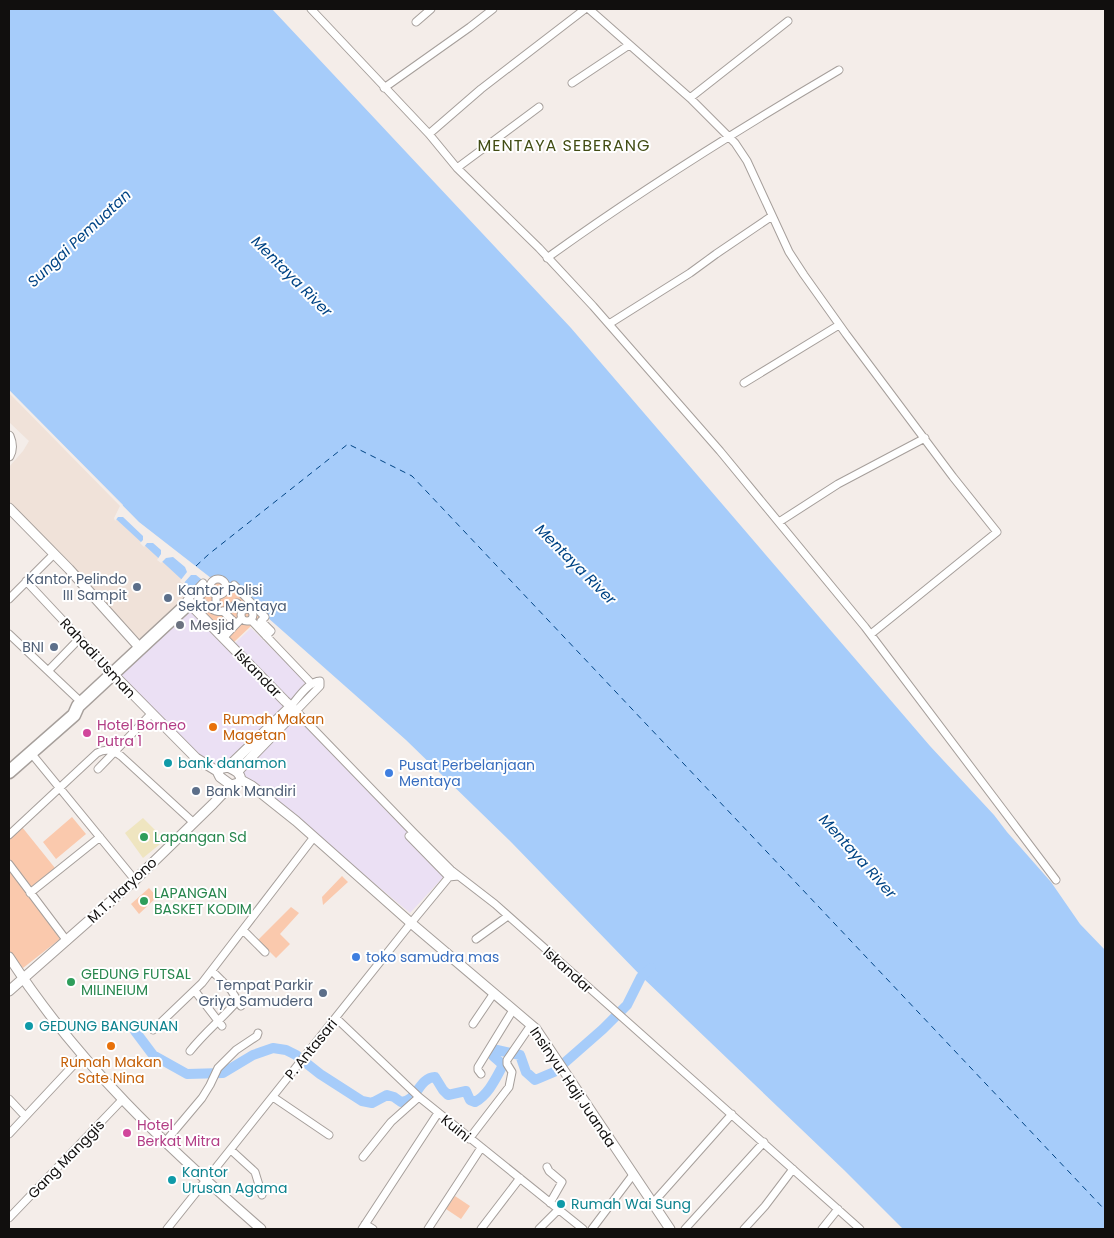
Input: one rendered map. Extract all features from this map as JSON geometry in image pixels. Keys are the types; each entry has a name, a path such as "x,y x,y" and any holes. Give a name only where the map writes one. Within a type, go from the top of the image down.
{"highway":[{"path":"9,762 69,709 80,704 188,601"},
{"path":"9,772 74,715 80,704"}],"street":[{"path":"311,9 429,134 457,168 547,258 609,324 676,400 871,634 1056,880"},
{"path":"416,22 431,9"},
{"path":"384,88 493,9"},
{"path":"429,134 481,90 585,9"},
{"path":"589,9 729,135 747,161 789,252 839,325 997,532 871,634"},
{"path":"690,98 788,21"},
{"path":"572,83 629,45"},
{"path":"547,258 609,214 729,135 839,70"},
{"path":"457,168 539,107"},
{"path":"609,324 690,273 772,216"},
{"path":"744,383 839,325"},
{"path":"9,436 12,452 9,456"},
{"path":"779,522 850,477 925,438"},
{"path":"10,511 54,554 140,648"},
{"path":"9,599 54,554"},
{"name":"Rahadi Usman","path":"26,582 151,714 196,758 217,771 220,777 231,785"},
{"path":"188,601 203,583"},
{"path":"234,585 265,617 261,621 271,631 266,636"},
{"path":"202,593 198,598 206,606 239,621 247,622 251,620"},
{"path":"216,595 220,611"},
{"name":"Iskandar","path":"188,601 400,820 458,876 508,916 860,1229"},
{"path":"220,611 233,607 237,603 244,610 252,611 253,616 251,620"},
{"path":"223,638 239,621 244,610"},
{"path":"235,773 312,684 251,620"},
{"path":"9,634 49,670 80,704"},
{"path":"49,670 79,639"},
{"name":"Iskandar","path":"291,708 449,877"},
{"path":"98,769 151,714"},
{"path":"9,835 103,750 114,751 194,823"},
{"path":"31,753 135,880"},
{"path":"217,771 221,768 235,773 314,837 410,923"},
{"name":"M.T. Haryono","path":"9,991 135,880 231,785 238,783 235,773"},
{"path":"30,893 100,837"},
{"path":"153,1030 195,991 212,971 314,837"},
{"path":"9,864 67,941"},
{"path":"449,877 458,876"},
{"name":"P. Antasari","path":"167,1229 410,923 449,877"},
{"path":"476,939 508,916"},
{"name":"Insinyur Haji Juanda","path":"410,923 531,1024 540,1034 632,1176 670,1229"},
{"path":"243,930 265,952"},
{"path":"9,957 23,979 82,1056 122,1100 206,1181 261,1229"},
{"path":"190,1051 201,1036 220,1023 240,1003 231,990 212,971"},
{"path":"195,991 220,1023"},
{"path":"473,1024 494,994"},
{"path":"481,1074 478,1067 489,1046 513,1010"},
{"name":"Kuini","path":"336,1018 438,1113 583,1229"},
{"path":"469,1139 510,1084 512,1072 506,1062 531,1024"},
{"path":"165,1142 202,1098 215,1074 236,1050 258,1036 258,1034"},
{"path":"9,1134 82,1056"},
{"path":"363,1158 416,1094"},
{"path":"273,1097 329,1135"},
{"path":"9,1099 25,1116"},
{"name":"Gang Manggis","path":"9,1218 122,1100"},
{"path":"373,1229 363,1227 438,1113"},
{"path":"652,1204 732,1114"},
{"path":"684,1229 764,1142"},
{"path":"428,1229 481,1148"},
{"path":"231,1150 255,1172 262,1195"},
{"path":"547,1167 562,1182 550,1203"},
{"path":"744,1229 794,1169"},
{"path":"592,1229 632,1176"},
{"path":"481,1229 520,1178"},
{"path":"822,1229 838,1208"},
{"path":"539,1229 558,1210"}],"shaded area":[{"path":"9,390 139,522 211,578 143,638 135,636 9,503 9,467 29,441 9,422"},
{"path":"215,576 224,578 267,617 254,629 251,626 234,642 192,598"},
{"path":"190,610 286,706 228,764 216,766 203,759 118,677"},
{"path":"251,628 307,683 289,703 233,645"},
{"path":"296,716 449,871 410,913 240,772"},
{"path":"72,817 86,834 56,859 43,842"},
{"path":"22,827 55,868 31,887 9,858 9,839"},
{"path":"9,869 60,939 23,968 9,951"},
{"path":"342,876 348,882 323,905 322,897"},
{"name":"LAPANGAN BASKET KODIM","path":"149,888 157,897 139,914 131,904"},
{"path":"291,907 299,913 280,934 290,944 276,958 258,940"},
{"path":"455,1196 470,1206 461,1219 446,1209"}],"sand":[{"name":"Lapangan Sd","path":"143,818 165,840 143,858 125,833"}],"water":[{"path":"9,9 272,9 571,328 930,746 994,815 1051,882 1080,924 1105,950 1105,1229 903,1229 642,977 512,843 406,740 223,578 215,576 206,584 193,590 116,519 123,505 9,390"}],"pier":[{"path":"9,390 139,522 211,578 206,583 196,575 191,575 183,584 180,581 187,572 185,567 173,557 166,558 161,563 157,560 161,550 153,543 147,543 144,547 140,543 143,540 143,536 123,517 118,517 115,521 114,518 120,506 9,393"}],"waterway":[{"path":"135,1031 153,1055 187,1074 223,1073 253,1055 273,1048 286,1050 296,1055 320,1074 362,1101 372,1103 387,1095 401,1102 407,1101 425,1081 435,1077 448,1095 466,1091 470,1100 475,1102 480,1099 494,1082 502,1067 501,1063 493,1056 493,1053 497,1050 520,1055 526,1072 535,1080 554,1072 627,1005 641,977 651,968"}],"ferry route":[{"path":"196,566 348,444 412,476 1105,1210"}],"place":[{"name":"Kantor Pelindo III Sampit","path":"137,587"},
{"name":"Kantor Polisi Sektor Mentaya","path":"168,598"},
{"name":"Mesjid","path":"180,625"},
{"name":"BNI","path":"54,647"},
{"name":"Rumah Makan Magetan","path":"213,727"},
{"name":"Hotel Borneo Putra 1","path":"87,733"},
{"name":"bank danamon","path":"168,763"},
{"name":"Pusat Perbelanjaan Mentaya","path":"389,773"},
{"name":"Bank Mandiri","path":"196,791"},
{"name":"Lapangan Sd","path":"144,837"},
{"name":"LAPANGAN BASKET KODIM","path":"144,901"},
{"name":"toko samudra mas","path":"356,957"},
{"name":"GEDUNG FUTSAL MILINEIUM","path":"71,982"},
{"name":"Tempat Parkir Griya Samudera","path":"323,993"},
{"name":"GEDUNG BANGUNAN","path":"29,1026"},
{"name":"Rumah Makan Sate Nina","path":"111,1046"},
{"name":"Hotel Berkat Mitra","path":"127,1133"},
{"name":"Kantor Urusan Agama","path":"172,1180"},
{"name":"Rumah Wai Sung","path":"561,1204"}],"district":[{"name":"MENTAYA SEBERANG","path":"564,145"}],"water label":[{"name":"Sungai Pemuatan","path":"79,238"},
{"name":"Mentaya River","path":"292,276"},
{"name":"Mentaya River","path":"576,564"},
{"name":"Mentaya River","path":"858,856"}]}
